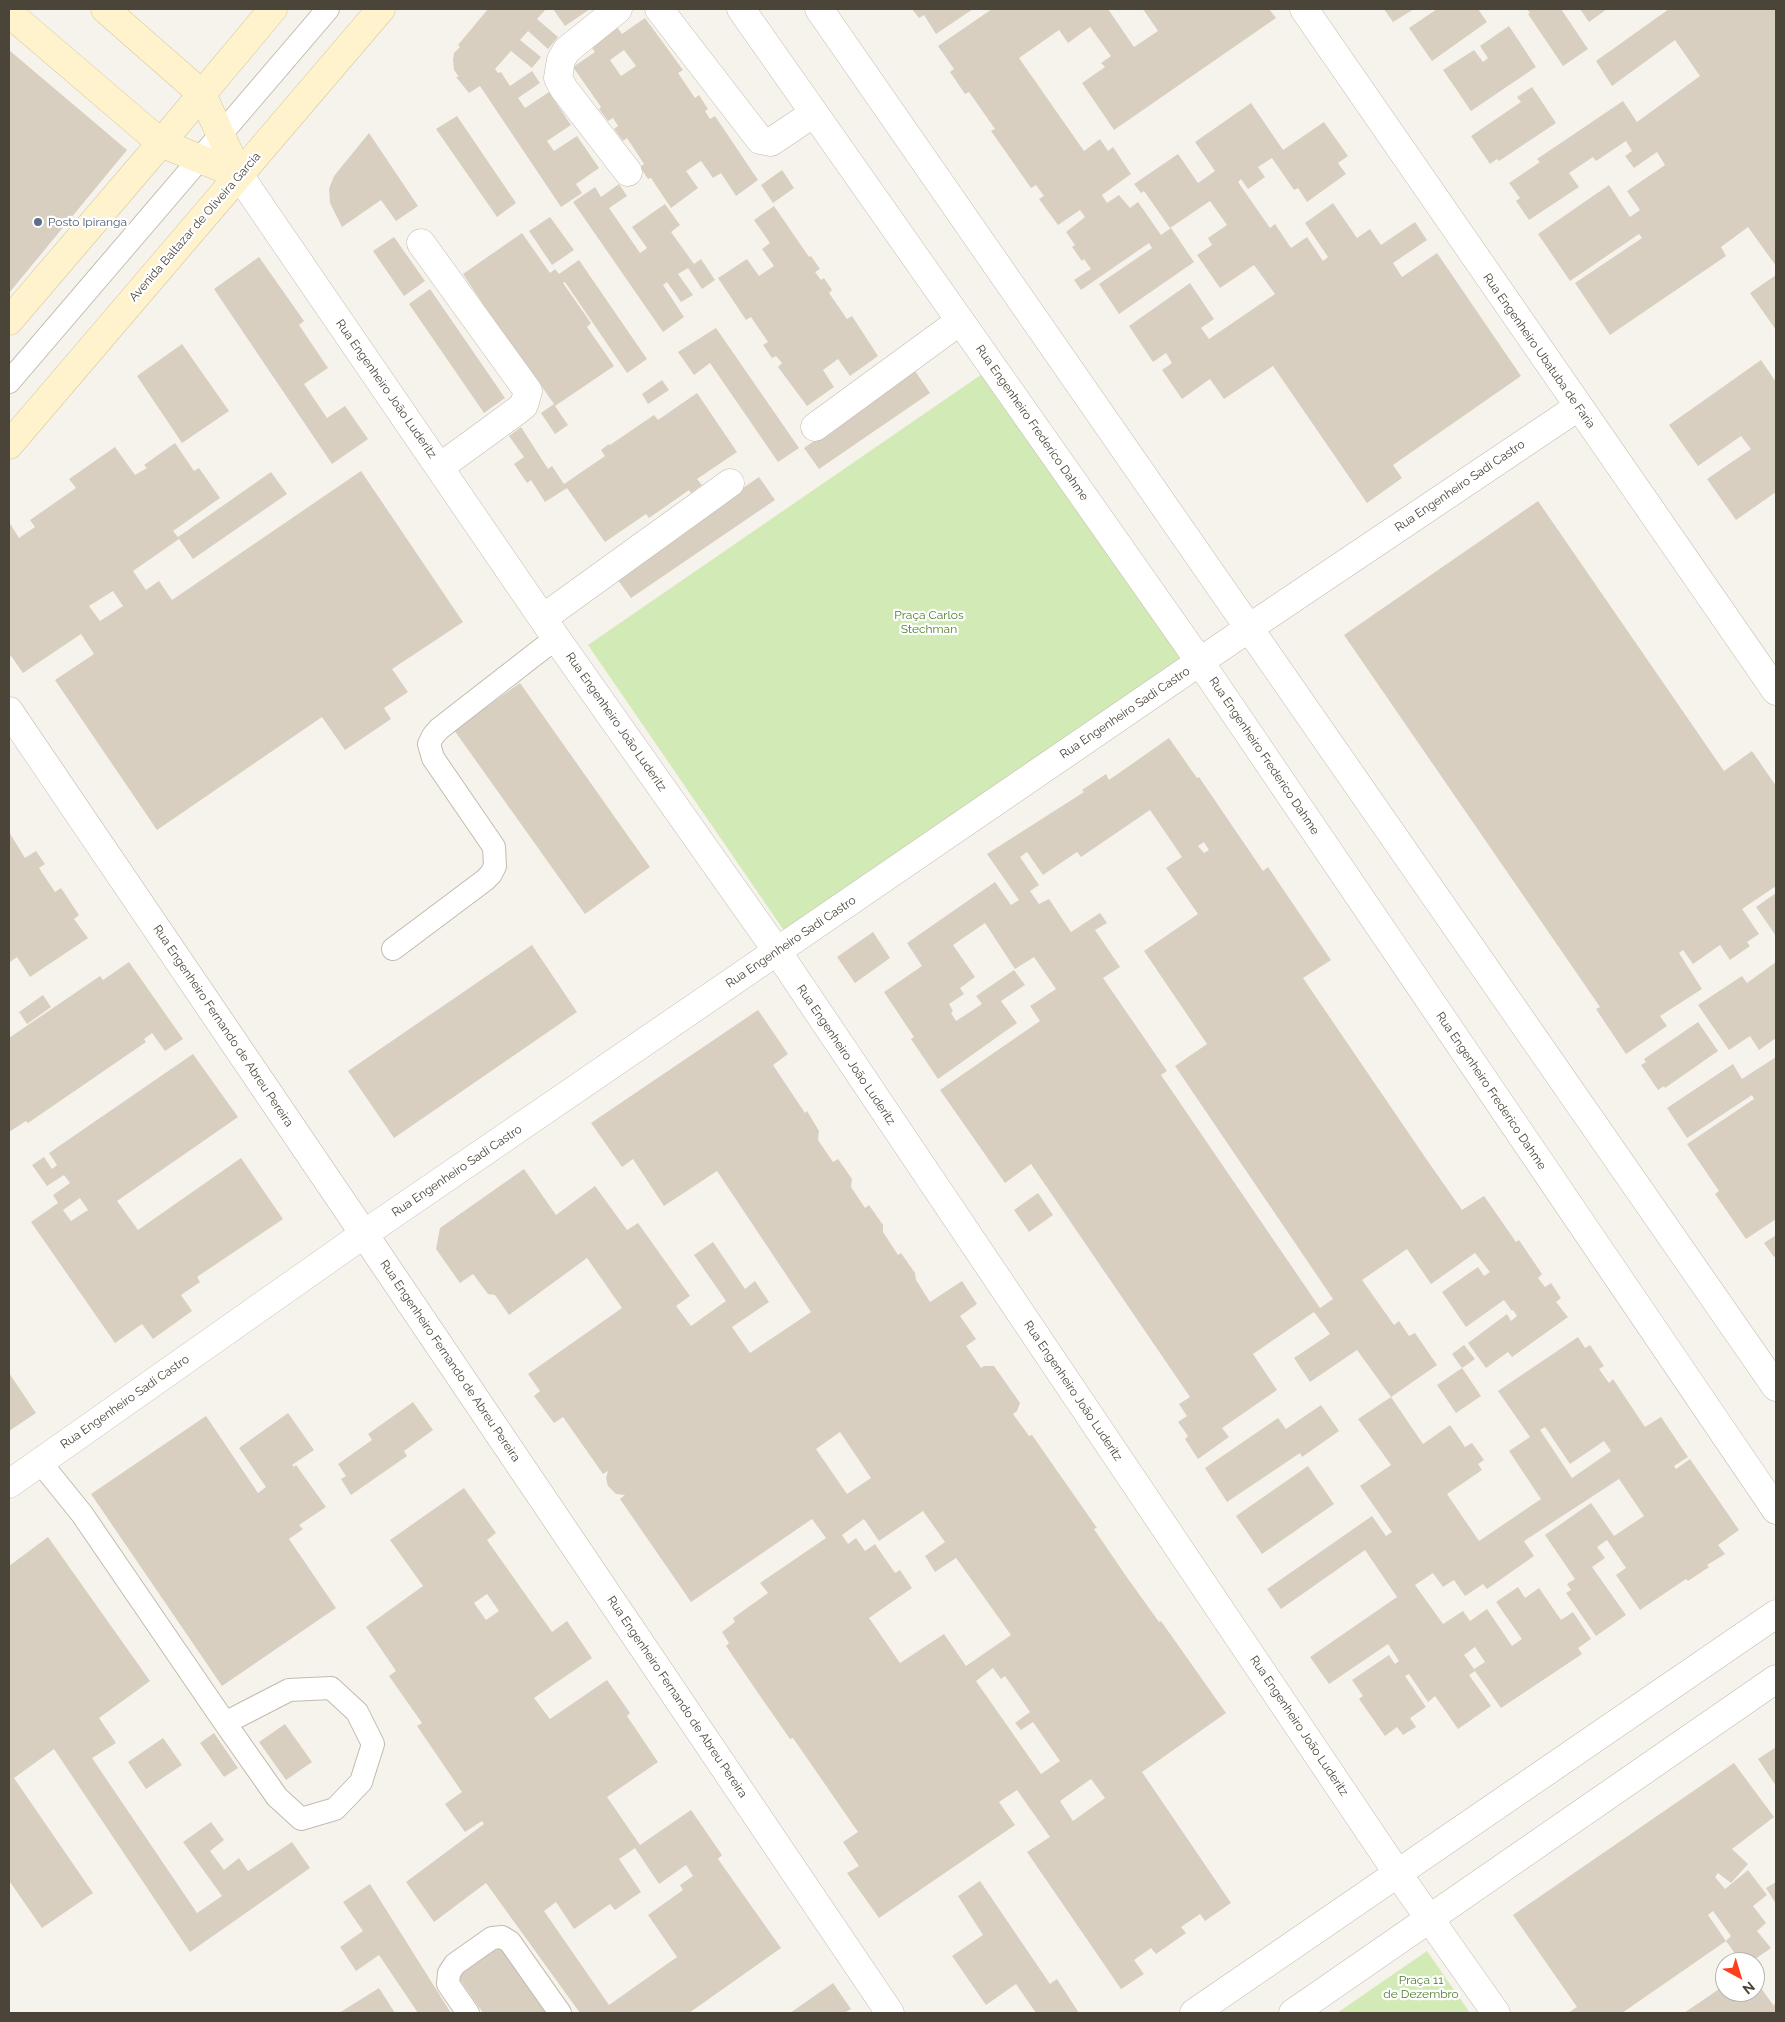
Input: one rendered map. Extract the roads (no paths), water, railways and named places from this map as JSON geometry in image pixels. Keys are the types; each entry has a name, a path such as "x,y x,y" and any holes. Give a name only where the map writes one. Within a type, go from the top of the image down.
{"main road":[{"path":"105,9 202,94"},
{"path":"9,321 272,9"},
{"name":"Avenida Baltazar de Oliveira Garcia","path":"9,444 381,9"},
{"path":"9,13 161,143 239,176"},
{"name":"Rua Engenheiro João Luderitz","path":"202,94 239,176"}],"street":[{"path":"618,9 567,50 558,69 558,78 564,89 628,172"},
{"path":"659,9 760,140 771,142 814,113"},
{"name":"Rua Engenheiro Frederico Dahme","path":"741,9 1200,662 1776,1510"},
{"path":"819,9 1776,1387"},
{"name":"Rua Engenheiro Ubatuba de Faria","path":"1304,9 1776,692"},
{"name":"Rua Engenheiro João Luderitz","path":"239,176 550,628 777,951 1398,1874 1496,2013"},
{"path":"421,243 528,391 524,405 440,467"},
{"path":"815,427 960,321"},
{"name":"Rua Engenheiro Sadi Castro","path":"9,1484 364,1234 1249,628 1578,406"},
{"path":"550,628 730,483"},
{"name":"Rua Engenheiro Fernando de Abreu Pereira","path":"9,711 890,2013"},
{"path":"1194,2013 1776,1614"},
{"path":"1293,2013 1776,1679"}],"lane":[{"path":"9,382 328,9"},
{"path":"393,949 485,880 495,866 494,847 433,758 429,744 439,728 550,628"},
{"path":"40,1462 82,1514 225,1723 277,1797 301,1818 335,1809 361,1782 373,1744 357,1712 332,1688 289,1690 225,1723"},
{"path":"468,2013 448,1984 449,1973 455,1964 492,1938 502,1937 510,1942 560,2013"}],"place":[{"name":"Posto Ipiranga","path":"38,222"}],"park label":[{"name":"Praça Carlos Stechman","path":"929,622"},
{"name":"Praça 11 de Dezembro","path":"1421,1987"}]}
